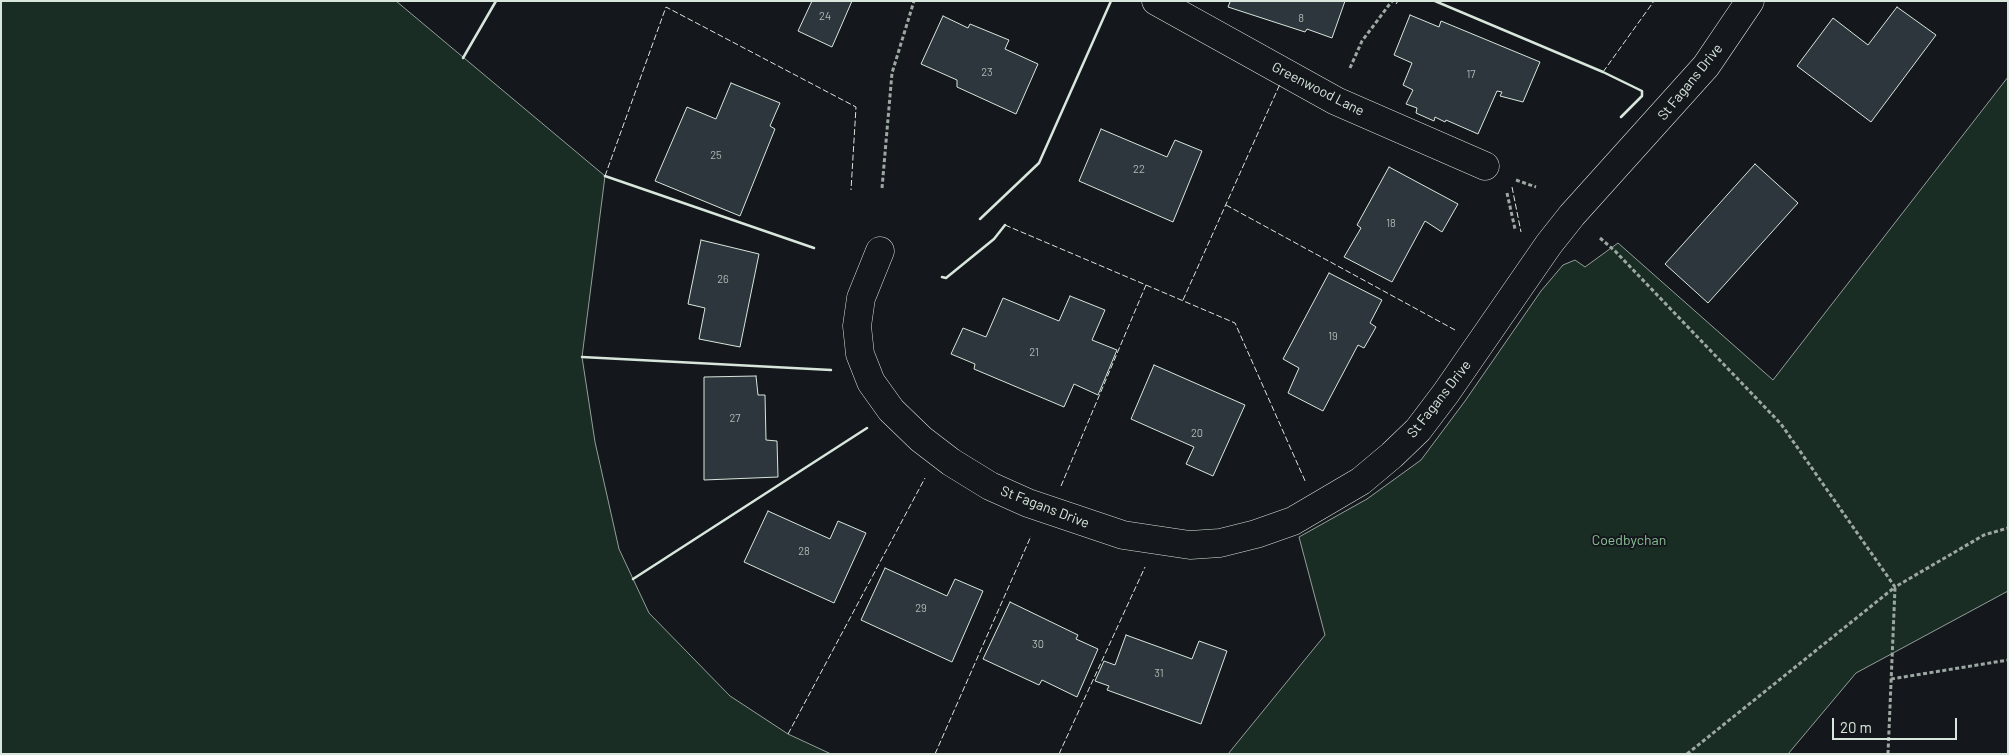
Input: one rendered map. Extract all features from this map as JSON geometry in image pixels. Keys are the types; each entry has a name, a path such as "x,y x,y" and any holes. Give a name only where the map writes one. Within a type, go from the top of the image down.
{"street":[{"name":"Greenwood Lane","path":"1156,1 1336,101 1485,166"},
{"name":"St Fagans Drive","path":"880,251 861,298 857,326 860,354 872,382 891,410 921,439 959,467 990,486 1028,503 1123,535 1190,545 1220,543 1256,534 1293,521 1361,481 1418,430 1549,244 1572,215 1706,66 1750,1"}],"path":[{"path":"882,188 892,73 914,1"},
{"path":"1350,69 1362,40 1392,1"},
{"path":"1485,166 1502,174 1516,235"},
{"path":"1512,178 1536,187"},
{"path":"1572,215 1615,251 1781,424 1895,587 1888,754"},
{"path":"1687,754 1895,587 1984,535 2008,528"},
{"path":"1891,680 2008,660"}],"green space":[{"path":"1,1 396,1 605,176 582,357 595,442 619,549 649,613 730,696 788,734 831,754 1,754"},
{"name":"Coedbychan","path":"2008,77 2008,591 1856,673 1788,754 1228,754 1325,635 1299,537 1367,499 1421,460 1465,401 1541,291 1563,265 1575,260 1585,267 1618,243 1773,380"}],"building":[{"path":"812,1 852,1 832,47 798,31"},
{"path":"1228,1 1345,1 1332,38 1307,29 1305,32 1228,7 1230,2"},
{"path":"1897,7 1936,35 1871,122 1797,66 1833,18 1868,45"},
{"path":"1410,15 1439,27 1441,21 1540,62 1523,102 1500,96 1502,92 1497,91 1478,134 1446,120 1445,122 1435,117 1434,121 1416,113 1417,108 1406,104 1413,90 1403,85 1412,63 1394,55"},
{"path":"943,16 968,28 970,24 1009,40 1005,49 1038,64 1016,114 957,87 957,80 921,64"},
{"path":"731,83 780,103 770,126 775,129 740,216 655,181 687,107 716,119"},
{"path":"1101,129 1167,157 1175,140 1202,151 1173,222 1079,181"},
{"path":"1755,164 1798,203 1708,303 1665,264"},
{"path":"1389,167 1458,204 1442,232 1425,221 1392,282 1344,257 1361,228 1357,225"},
{"path":"701,240 759,254 740,347 699,339 705,308 688,304"},
{"path":"1329,273 1382,300 1370,323 1376,327 1364,348 1358,345 1323,411 1288,393 1299,368 1283,359"},
{"path":"1070,296 1105,310 1092,340 1117,350 1098,395 1074,384 1064,407 974,369 975,364 951,354 963,328 986,337 1003,298 1059,321"},
{"path":"1154,365 1245,405 1213,476 1186,464 1194,447 1131,419"},
{"path":"756,376 758,395 765,395 766,440 777,441 778,477 704,480 704,377"},
{"path":"768,511 830,539 838,521 866,533 834,603 744,562"},
{"path":"885,568 947,596 955,579 983,591 952,662 861,620"},
{"path":"1010,602 1078,635 1076,639 1098,649 1077,697 1042,680 1039,685 983,659"},
{"path":"1126,635 1192,659 1199,641 1227,651 1201,724 1107,690 1109,686 1095,681 1104,661 1115,665"}],"fence":[{"path":"1603,72 1654,1"},
{"path":"605,176 666,7 856,107 851,190"},
{"path":"1183,300 1280,84"},
{"path":"1512,187 1521,232"},
{"path":"1226,205 1455,330"},
{"path":"1005,225 1146,285 1061,486"},
{"path":"1146,285 1235,323 1306,483"},
{"path":"788,734 925,478"},
{"path":"935,754 1031,536"},
{"path":"1059,754 1145,567"}],"wall":[{"path":"463,58 496,1"},
{"path":"980,219 1039,163 1111,1"},
{"path":"1435,1 1603,72 1642,91 1642,96 1621,117"},
{"path":"605,176 814,248"},
{"path":"942,277 946,278 994,239 1005,225"},
{"path":"582,357 831,370"},
{"path":"633,579 867,428"}]}
